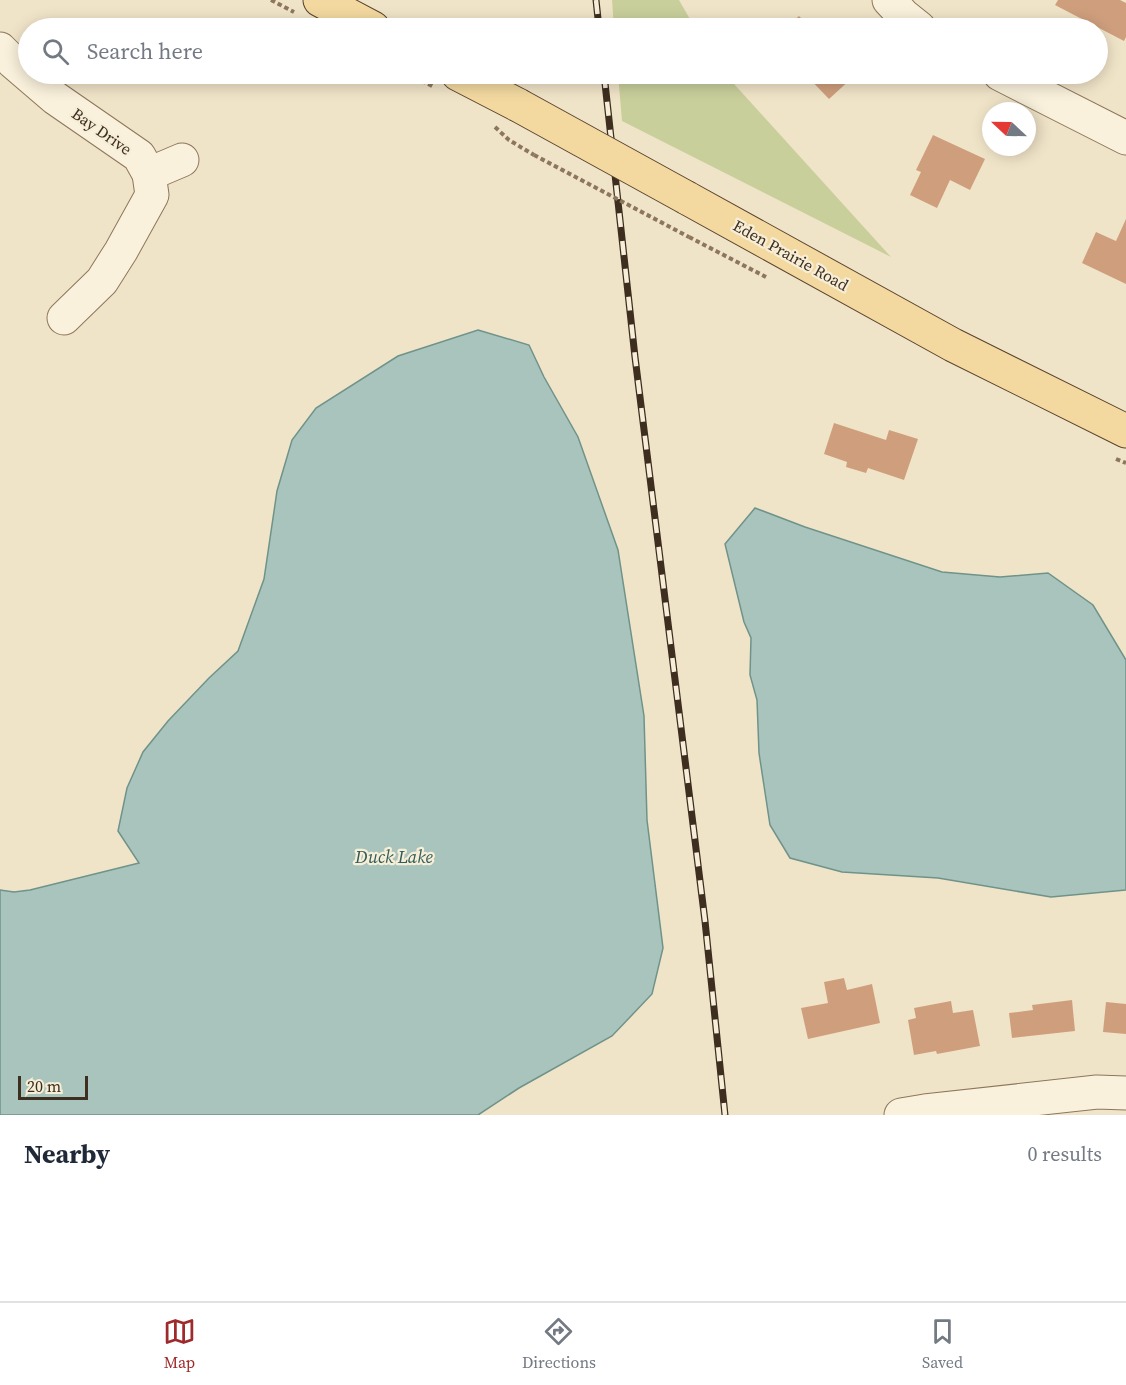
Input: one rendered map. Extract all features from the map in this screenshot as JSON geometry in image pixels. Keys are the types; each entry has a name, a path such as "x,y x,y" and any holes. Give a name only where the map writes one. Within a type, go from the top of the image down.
{"main road":[{"path":"320,0 355,18"},
{"name":"Eden Prairie Road","path":"477,84 953,345 1126,431"}],"street":[{"path":"889,0 906,18"},
{"name":"Bay Drive","path":"0,49 18,67"},
{"name":"Bay Drive","path":"38,84 139,156 149,174"},
{"path":"1020,84 1126,138"},
{"path":"64,318 102,281 122,251 152,195 149,174 182,160"},
{"path":"901,1115 1097,1092 1126,1093"}],"path":[{"path":"534,155 689,237"}],"green space":[{"path":"612,0 679,0 689,18 613,18"},
{"path":"619,84 734,84 891,257 622,121"}],"water":[{"name":"Duck Lake","path":"478,330 529,345 544,377 578,437 618,550 644,716 647,820 663,948 652,994 612,1036 519,1088 478,1115 0,1115 0,890 14,892 30,890 139,863 118,831 127,788 143,752 168,721 238,651 264,579 277,491 292,440 316,408 398,356"},
{"path":"755,508 942,572 1000,577 1048,573 1093,605 1126,660 1126,890 1051,897 938,878 842,872 790,858 770,825 759,753 757,700 750,675 751,638 744,622 725,544"}],"building":[{"path":"1058,0 1120,0 1126,3 1126,37 1124,41 1108,33 1108,18 1080,18 1055,5"},
{"path":"815,84 845,84 829,99"},
{"path":"933,135 985,159 970,190 950,180 937,208 910,195 921,172 916,170"},
{"path":"1126,219 1126,284 1082,263 1096,232 1116,241"},
{"path":"834,423 886,440 889,430 918,439 904,480 868,468 866,473 846,467 847,462 824,454"},
{"path":"844,978 847,990 872,984 880,1023 808,1039 801,1008 828,1003 824,982"},
{"path":"1072,1000 1075,1031 1012,1038 1009,1013 1033,1010 1032,1005"},
{"path":"951,1001 953,1013 973,1010 980,1046 937,1054 936,1051 914,1055 908,1020 916,1018 914,1008"},
{"path":"1106,1002 1126,1004 1126,1034 1103,1032"}],"railway":[{"path":"596,0 598,18"},
{"path":"605,84 635,357 705,921 725,1115"}]}
